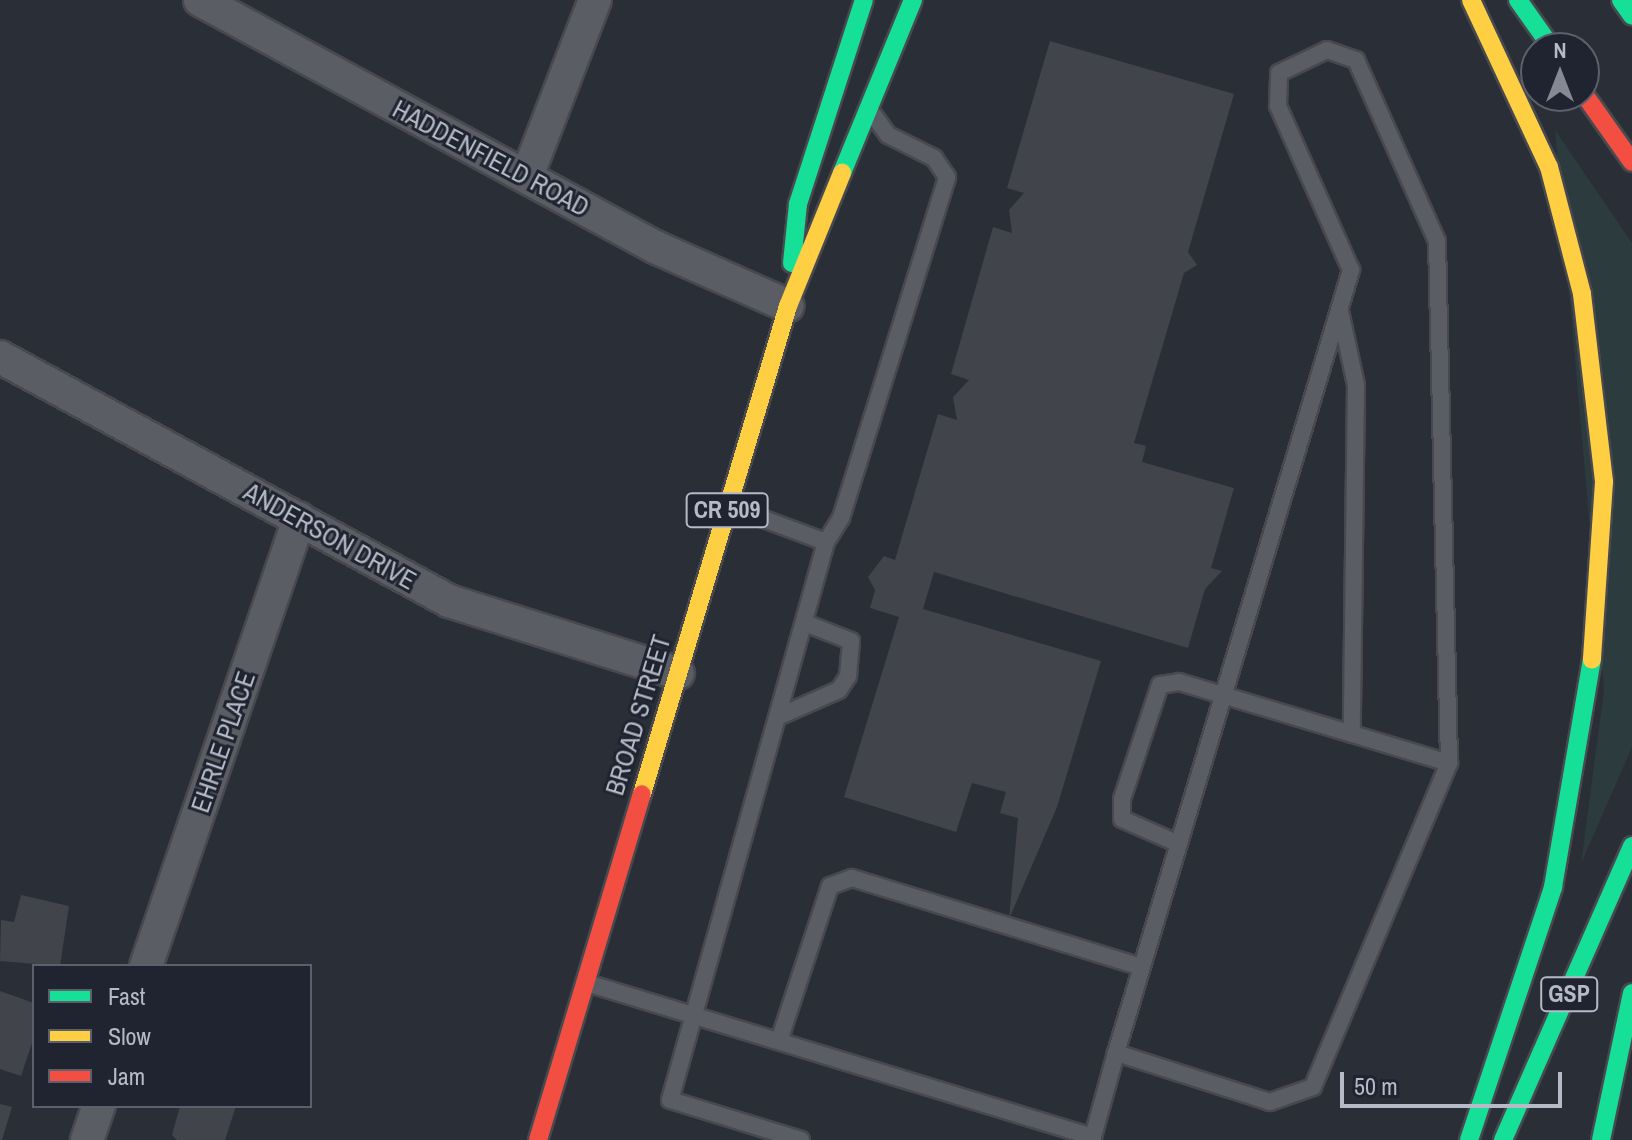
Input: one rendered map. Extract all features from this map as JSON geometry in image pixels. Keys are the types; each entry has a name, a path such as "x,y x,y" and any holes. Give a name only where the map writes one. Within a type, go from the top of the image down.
{"main road":[{"name":"BROAD STREET","path":"788,306 798,204 864,0"},
{"name":"BROAD STREET","path":"538,1140 788,306 913,0"},
{"path":"1469,1140 1518,1010 1553,887 1589,709 1604,497 1582,294 1549,167 1471,0"},
{"path":"1518,0 1541,32"},
{"path":"1621,0 1632,16"},
{"path":"1597,112 1632,162"},
{"name":"GSP","path":"1503,1140 1632,846"},
{"path":"1601,1140 1632,993"}],"street":[{"name":"HADDENFIELD ROAD","path":"200,0 527,176 788,306"},
{"path":"527,176 595,0"},
{"name":"ANDERSON DRIVE","path":"0,357 487,618 678,673"},
{"name":"EHRLE PLACE","path":"147,964 299,518"},
{"path":"87,1140 98,1108"}],"lane":[{"path":"584,982 1098,1138 1116,1053 1339,309 1347,255 1278,106 1279,73 1327,50 1356,60 1437,241 1449,763 1313,1087 1270,1102 1116,1053"},
{"path":"801,1140 670,1100 780,716 826,542 841,518 947,177 934,158 888,135 869,109"},
{"path":"1339,309 1356,385 1352,734"},
{"path":"728,506 826,542"},
{"path":"780,716 839,690 848,676 851,641 805,623"},
{"path":"1179,844 1122,819 1152,695 1160,685 1179,682 1449,763"},
{"path":"779,1041 830,886 852,878 1142,967"}],"shaded area":[{"path":"1555,130 1632,243 1632,747 1581,864 1604,690"}],"building":[{"path":"1050,41 1234,94 1188,252 1197,265 1184,273 1134,443 1146,446 1142,462 1234,488 1211,568 1222,571 1205,589 1188,648 934,572 923,609 1101,661 1057,807 1009,919 1018,818 1000,813 1006,792 972,783 956,832 844,797 899,617 870,608 875,590 868,577 884,556 895,560 938,414 957,420 953,397 969,380 951,374 993,227 1012,233 1009,210 1024,193 1007,188"},
{"path":"21,895 69,906 60,964 0,961 1,920 14,922"},
{"path":"0,991 32,1002 32,1043 21,1076 0,1069"},
{"path":"0,1104 12,1107 2,1140 0,1140"},
{"path":"179,1108 235,1108 225,1140 177,1140 172,1135"}],"traffic: fast":[{"path":"792,263 798,204 864,0"},
{"path":"842,173 913,0"},
{"path":"1518,0 1541,32"},
{"path":"1621,0 1632,16"},
{"path":"1469,1140 1553,887 1592,660"},
{"path":"1503,1140 1632,846"},
{"path":"1601,1140 1632,993"}],"traffic: slow":[{"path":"1471,0 1549,167 1582,294 1604,482 1592,660"},
{"path":"642,794 788,306 842,173"}],"traffic: jam":[{"path":"1597,112 1632,162"},
{"path":"538,1140 642,794"}]}
